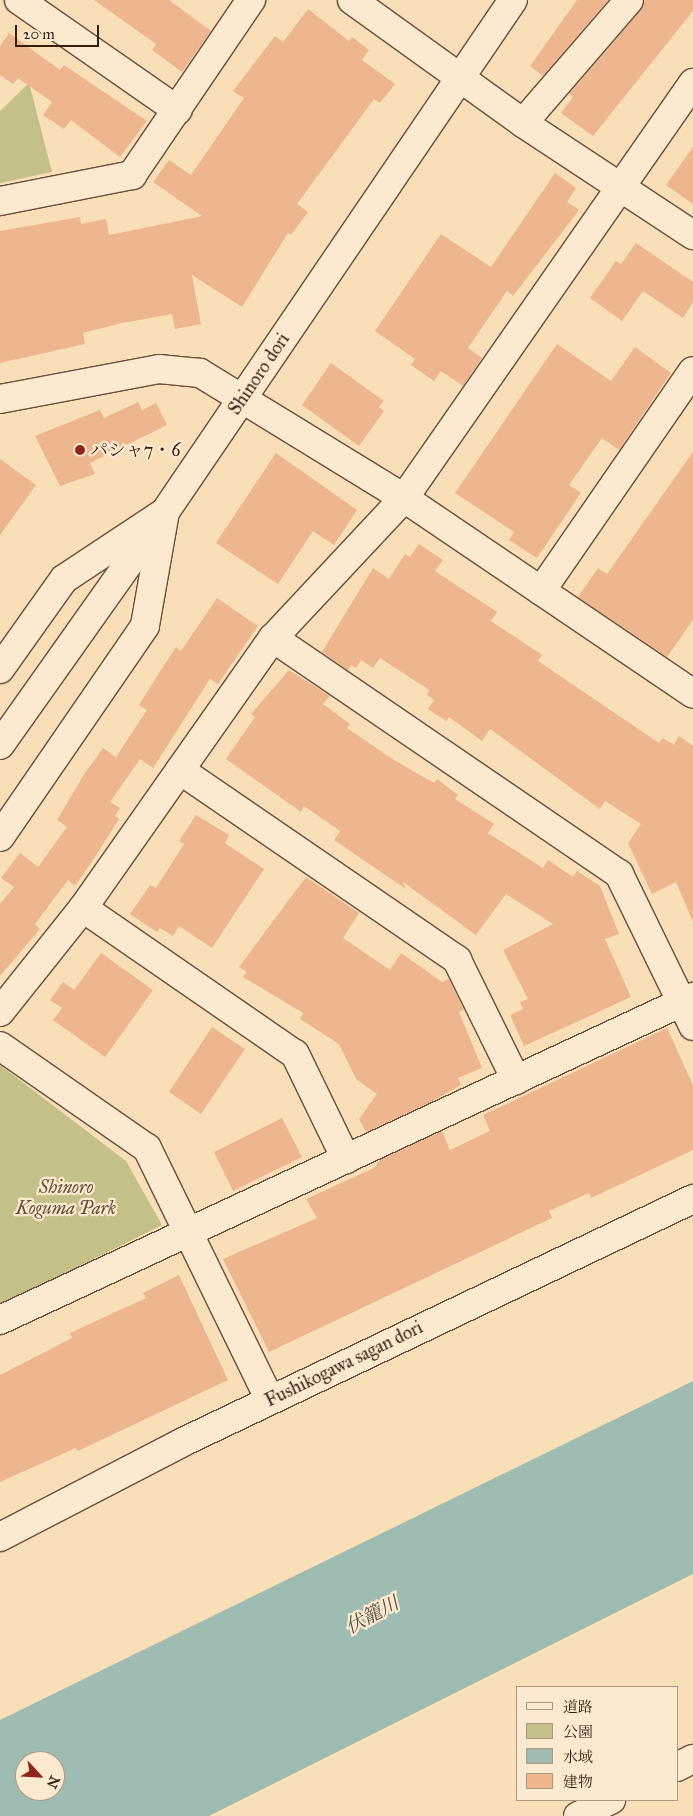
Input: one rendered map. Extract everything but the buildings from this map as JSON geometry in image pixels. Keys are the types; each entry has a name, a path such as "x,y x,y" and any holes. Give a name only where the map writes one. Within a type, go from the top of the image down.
{"street":[{"path":"19,0 177,110"},
{"path":"0,201 132,175 251,0"},
{"path":"352,0 459,79 693,235"},
{"name":"Shinoro dori","path":"0,745 165,512 513,0"},
{"path":"523,123 629,0"},
{"path":"0,1012 83,908 273,638 404,498 693,83"},
{"path":"0,399 159,369 200,373 244,396 404,498 541,591 691,689"},
{"path":"541,591 693,371"},
{"path":"0,669 64,579 165,512"},
{"path":"0,837 146,626 165,512"},
{"path":"0,1320 516,1080 689,1009 619,874 273,638"},
{"path":"180,770 457,960 516,1080"},
{"path":"83,908 295,1054 346,1159"},
{"path":"0,1046 146,1148 190,1232 270,1400"},
{"name":"Fushikogawa sagan dori","path":"0,1538 270,1400 693,1199"},
{"path":"678,1766 693,1759"},
{"path":"578,1816 608,1801"}],"green space":[{"path":"29,83 52,172 0,183 0,111"},
{"name":"Shinoro Koguma Park","path":"0,1065 126,1161 162,1225 0,1306"}],"water":[{"name":"伏籠川","path":"693,1381 693,1574 209,1816 0,1816 0,1720"}],"place":[{"name":"パシャ7・6","path":"80,450"}]}
